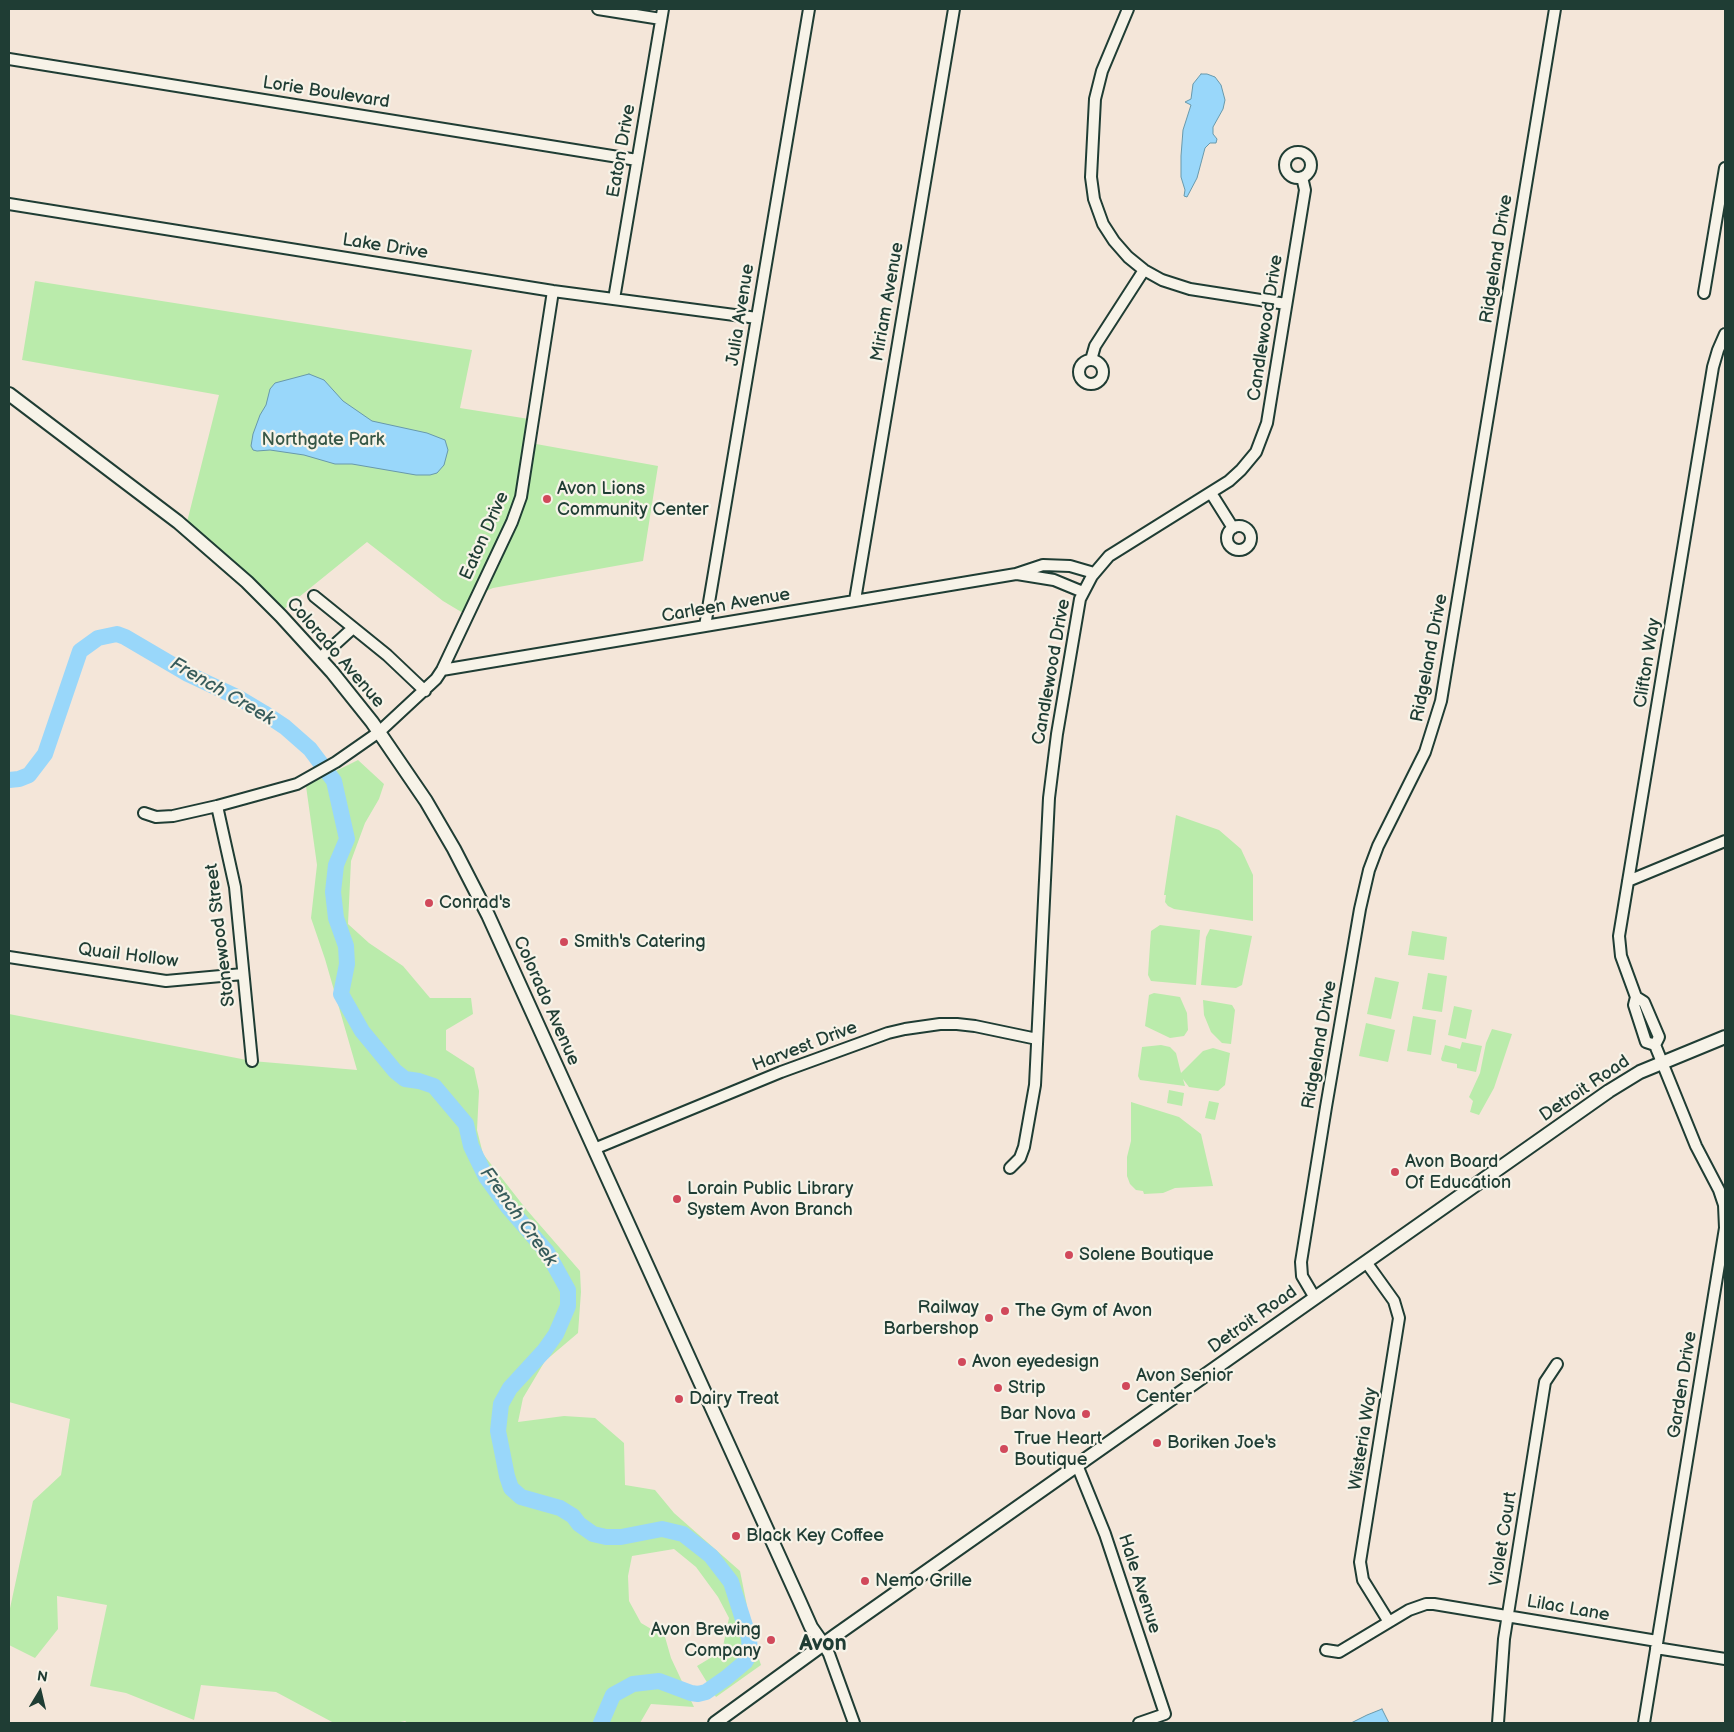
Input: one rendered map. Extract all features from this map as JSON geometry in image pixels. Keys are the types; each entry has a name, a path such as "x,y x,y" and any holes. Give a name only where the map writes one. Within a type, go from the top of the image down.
{"main road":[{"name":"Colorado Avenue","path":"9,394 143,494 212,550 247,582 320,658 380,732 426,801 476,890 807,1618 823,1644"},
{"name":"Detroit Road","path":"714,1723 823,1644 1609,1090 1640,1072 1725,1037"}],"street":[{"path":"598,9 662,14"},
{"name":"Julia Avenue","path":"705,626 809,9"},
{"name":"Miriam Avenue","path":"854,600 954,9"},
{"path":"1128,9 1097,88 1091,177 1094,199 1103,224 1121,250 1144,270 1162,280 1190,289 1286,304"},
{"name":"Ridgeland Drive","path":"1314,1298 1302,1276 1302,1255 1360,909 1369,870 1378,846 1425,752 1441,701 1555,9"},
{"name":"Eaton Drive","path":"614,299 662,14"},
{"name":"Lorie Boulevard","path":"9,59 637,160"},
{"path":"1704,293 1722,210 1725,168"},
{"name":"Candlewood Drive","path":"1010,1168 1022,1153 1027,1137 1034,1085 1038,1039 1050,790 1057,734 1079,605 1083,592 1094,572 1116,551 1211,492 1241,470 1256,452 1267,423 1305,190 1302,177"},
{"name":"Lake Drive","path":"9,204 553,291 757,318"},
{"path":"1091,360 1094,346 1144,270"},
{"name":"Eaton Drive","path":"144,813 156,817 167,817 217,806 286,788 314,775 380,732 425,691 442,670 512,522 521,497 553,291"},
{"name":"Clifton Way","path":"1662,1063 1655,1045 1646,1042 1634,1004 1636,997 1621,956 1619,936 1713,367 1725,334"},
{"path":"1211,492 1233,528"},
{"name":"Carleen Avenue","path":"442,670 1016,574 1036,567 1050,565 1070,566 1094,572"},
{"name":"Carleen Avenue","path":"1016,574 1054,580 1083,592"},
{"path":"314,596 398,665 425,691"},
{"path":"320,658 353,628"},
{"name":"Stonewood Street","path":"217,806 235,882 252,1061"},
{"path":"1628,881 1725,841"},
{"name":"Quail Hollow","path":"9,956 166,980 243,974"},
{"name":"Harvest Drive","path":"594,1149 781,1072 888,1033 940,1024 957,1024 983,1027 1038,1039"},
{"name":"Garden Drive","path":"1644,1723 1725,1228 1722,1190 1696,1146 1662,1063"},
{"name":"Wisteria Way","path":"1366,1262 1394,1301 1399,1318 1360,1562 1363,1580 1389,1622"},
{"name":"Violet Court","path":"1498,1723 1504,1639 1545,1382 1557,1364"},
{"name":"Hale Avenue","path":"1077,1465 1105,1534 1165,1714 1139,1723"},
{"name":"Lilac Lane","path":"1326,1650 1339,1652 1416,1606 1434,1604 1657,1644 1725,1659"},
{"path":"823,1644 829,1654 854,1723"}],"green space":[{"name":"Northgate Park","path":"35,281 472,350 460,408 529,419 525,442 658,466 643,561 493,588 472,597 463,613 443,601 367,542 283,610 243,571 187,522 219,395 22,360"},
{"path":"358,760 384,784 379,799 365,823 351,861 348,924 369,943 403,966 430,998 471,998 473,1014 446,1030 446,1050 474,1068 479,1091 477,1130 483,1154 526,1209 580,1271 581,1292 578,1333 545,1361 523,1398 518,1422 564,1416 595,1418 624,1443 625,1485 655,1490 674,1513 740,1571 747,1606 748,1626 761,1665 716,1697 697,1666 722,1651 729,1618 718,1597 696,1567 674,1549 632,1556 628,1576 629,1601 641,1623 665,1637 671,1658 694,1707 651,1704 640,1723 408,1723 405,1721 396,1723 334,1723 276,1692 201,1685 194,1720 126,1693 90,1686 107,1605 57,1596 58,1629 35,1658 9,1645 9,1613 33,1501 61,1475 70,1419 9,1402 9,1014 252,1061 357,1070 325,959 311,918 317,865 306,786"},
{"path":"1176,815 1219,830 1241,849 1253,875 1253,921 1174,909 1165,902 1166,895 1164,895"},
{"path":"1160,925 1200,930 1196,985 1151,981 1148,975 1151,931"},
{"path":"1210,929 1252,936 1242,985 1236,988 1201,985 1206,937"},
{"path":"1412,931 1447,937 1444,960 1408,955"},
{"path":"1428,973 1447,976 1442,1012 1422,1009"},
{"path":"1375,977 1399,982 1391,1019 1367,1014"},
{"path":"1154,993 1180,997 1187,1013 1188,1030 1184,1036 1170,1038 1145,1026 1149,995"},
{"path":"1203,1000 1232,1005 1235,1010 1231,1044 1222,1043 1211,1032 1204,1015"},
{"path":"1454,1006 1472,1010 1466,1039 1448,1035"},
{"path":"1413,1016 1436,1020 1431,1055 1407,1051"},
{"path":"1366,1023 1395,1030 1388,1062 1359,1056"},
{"path":"1492,1029 1512,1034 1494,1088 1479,1115 1470,1112 1473,1101 1469,1097 1480,1073 1486,1043"},
{"path":"1462,1042 1482,1046 1476,1072 1457,1068 1457,1064 1442,1061 1441,1059 1445,1045 1460,1049"},
{"path":"1161,1045 1170,1047 1176,1053 1181,1073 1203,1051 1213,1048 1230,1053 1225,1085 1218,1091 1189,1087 1183,1079 1185,1086 1140,1080 1138,1076 1142,1047"},
{"path":"1169,1090 1184,1093 1182,1106 1167,1103"},
{"path":"1209,1101 1219,1103 1215,1120 1205,1118"},
{"path":"1131,1102 1179,1117 1201,1134 1213,1186 1175,1188 1163,1193 1144,1194 1143,1191 1136,1190 1130,1184 1127,1176 1127,1157 1131,1141"}],"water":[{"path":"1201,74 1215,77 1221,85 1225,100 1223,109 1213,127 1213,134 1217,139 1216,143 1210,143 1205,148 1197,178 1187,197 1184,196 1185,190 1181,177 1181,156 1183,130 1191,105 1185,102 1191,99 1193,84"},
{"path":"309,374 324,380 343,401 372,421 427,433 445,440 448,450 444,465 437,473 416,475 352,464 335,464 304,455 270,450 253,450 251,446 253,434 266,405 270,389 275,383"},
{"path":"1382,1709 1389,1723 1351,1723 1367,1715"}],"waterway":[{"name":"French Creek","path":"9,780 29,775 45,754 80,651 98,638 117,634 188,674 239,698 285,727 310,749 334,781 347,839 336,865 333,892 336,918 346,946 347,964 341,994 362,1031 395,1071 405,1079 434,1086 466,1124 471,1146 486,1177 508,1207 547,1252 568,1290 568,1306 556,1334 544,1351 510,1388 501,1404 498,1431 511,1488 521,1497 560,1508 573,1516 579,1524 593,1534 606,1537 621,1537 662,1529 683,1534 711,1556 731,1582 749,1638 750,1653 745,1662 706,1692 691,1693 659,1681 633,1684 613,1695 601,1723"}],"place":[{"name":"Avon Lions Community Center","path":"547,499"},
{"name":"Conrad's","path":"429,903"},
{"name":"Smith's Catering","path":"564,942"},
{"name":"Avon Board Of Education","path":"1395,1172"},
{"name":"Lorain Public Library System Avon Branch","path":"677,1199"},
{"name":"Solene Boutique","path":"1069,1255"},
{"name":"The Gym of Avon","path":"1005,1311"},
{"name":"Railway Barbershop","path":"989,1318"},
{"name":"Avon eyedesign","path":"962,1362"},
{"name":"Avon Senior Center","path":"1126,1386"},
{"name":"Strip","path":"998,1388"},
{"name":"Dairy Treat","path":"679,1399"},
{"name":"Bar Nova","path":"1086,1414"},
{"name":"Boriken Joe's","path":"1157,1443"},
{"name":"True Heart Boutique","path":"1004,1449"},
{"name":"Black Key Coffee","path":"736,1536"},
{"name":"Nemo Grille","path":"865,1581"},
{"name":"Avon Brewing Company","path":"771,1640"}],"district":[{"name":"Avon","path":"823,1644"}]}
